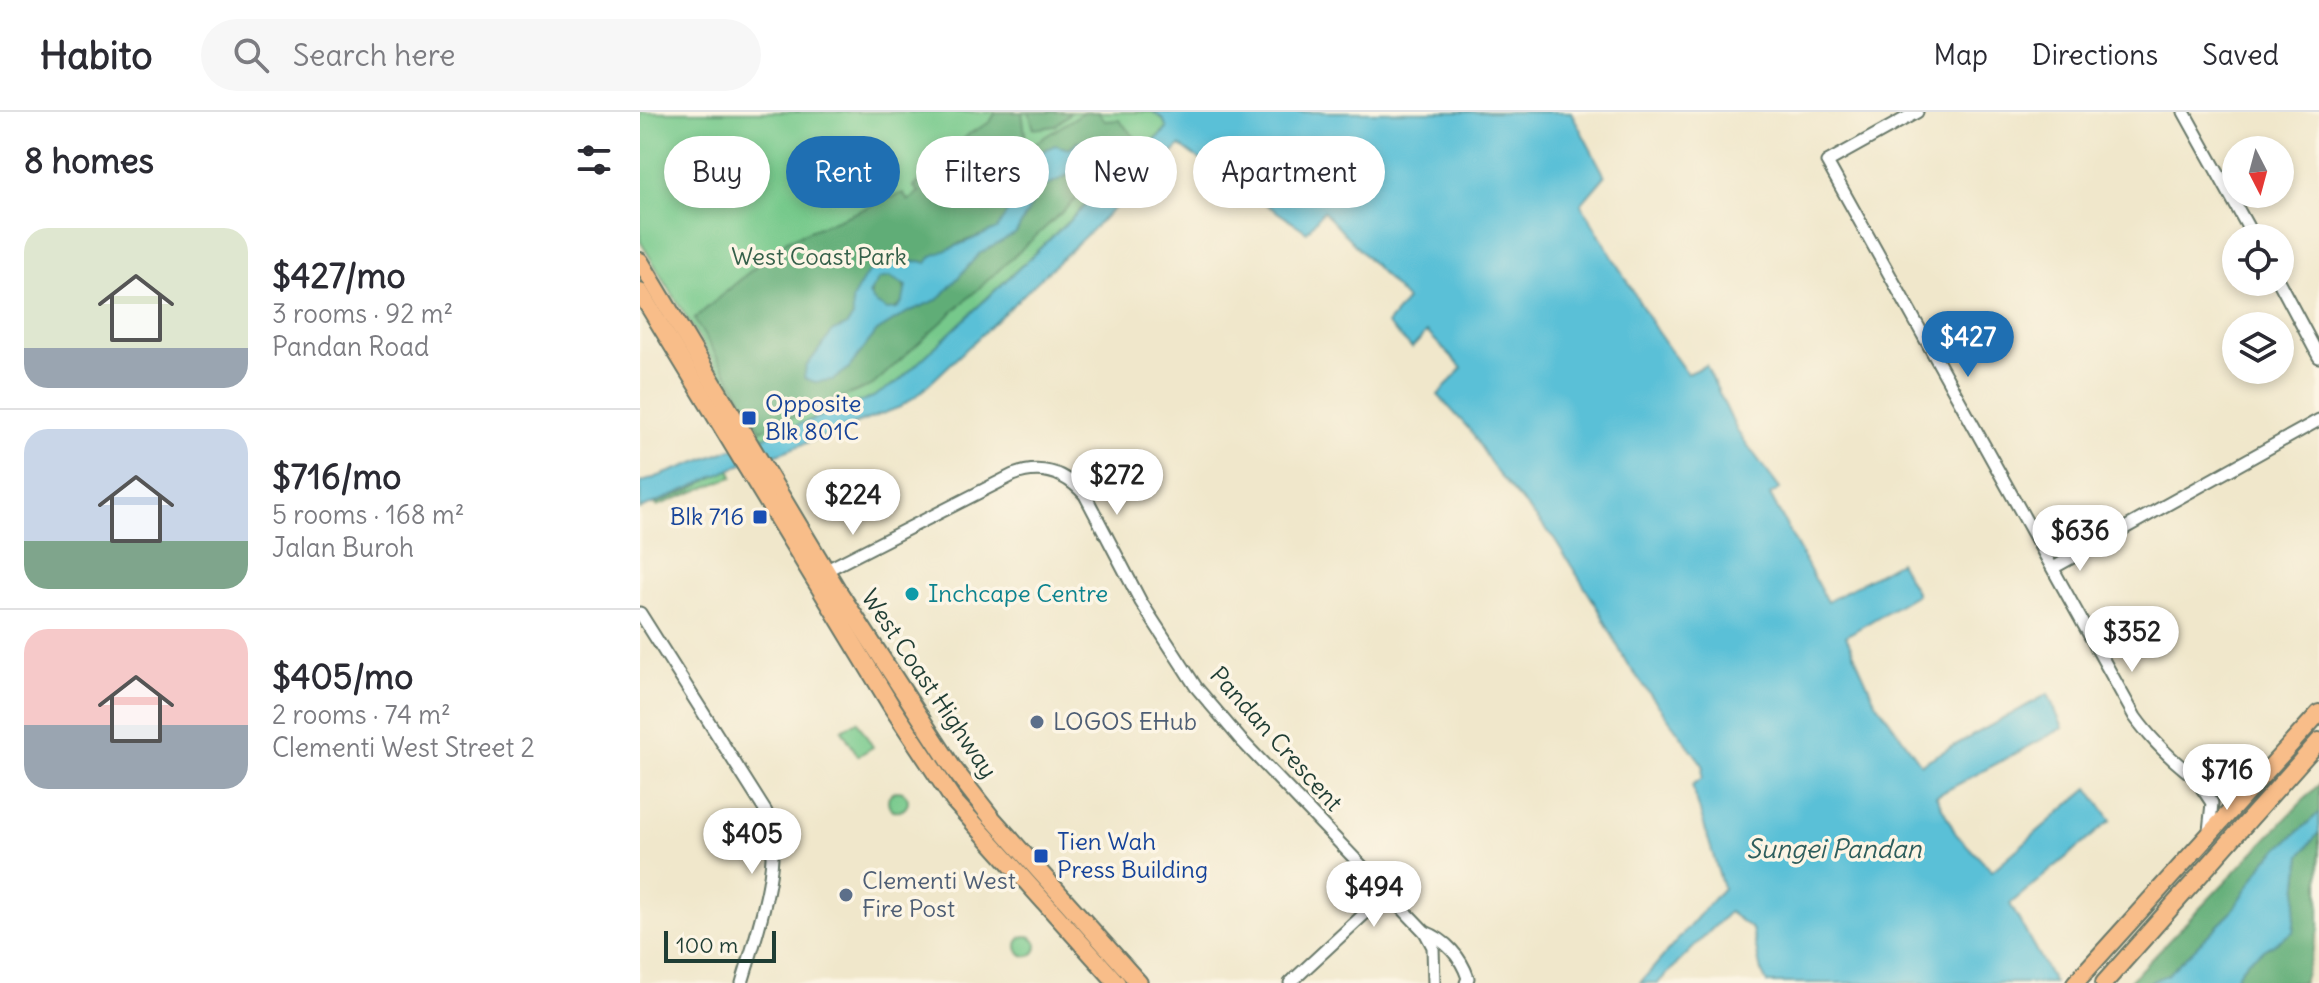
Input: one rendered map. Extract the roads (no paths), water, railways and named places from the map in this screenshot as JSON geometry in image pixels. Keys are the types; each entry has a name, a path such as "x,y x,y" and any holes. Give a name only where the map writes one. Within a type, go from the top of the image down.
{"highway":[{"name":"West Coast Highway","path":"640,261 741,444 954,801 1082,932 1139,983"},
{"name":"West Coast Highway","path":"640,292 741,444"},
{"path":"2075,983 2319,713"},
{"path":"2104,983 2319,741"},
{"name":"West Coast Highway","path":"1082,932 1117,983"}],"street":[{"path":"1917,112 1827,162 2135,717 2197,779 2210,797 2212,823 2202,846"},
{"path":"2184,112 2246,224"},
{"path":"2286,296 2319,357"},
{"path":"2053,568 2319,420"},
{"name":"Pandan Crescent","path":"820,574 1022,471 1052,471 1072,481 1085,495 1141,602 1196,687 1387,893 1425,932 1440,938 1464,964 1468,978 1466,983"},
{"path":"640,613 769,820 773,855 742,983"},
{"path":"640,623 656,642"},
{"path":"2197,779 2227,794 2254,786"},
{"path":"1290,983 1387,893"},
{"path":"734,983 751,923 762,904"},
{"path":"1425,932 1433,947 1434,983"}],"water":[{"name":"Sungei Pandan","path":"1153,112 1571,112 1605,176 1581,204 1656,330 1687,374 1706,365 1737,431 1780,489 1770,495 1827,602 1899,562 1917,594 1846,636 1874,699 1921,764 2048,694 2063,728 1936,796 1956,834 1992,871 2088,788 2111,820 2010,904 2054,983 1767,983 1761,971 1752,929 1729,912 1658,983 1640,983 1723,888 1692,785 1702,778 1703,765 1626,662 1599,610 1554,538 1497,473 1470,430 1438,395 1462,368 1427,332 1412,348 1387,324 1407,300 1323,211 1307,232 1272,208 1385,208 1385,136 1193,136 1193,155 1180,146 1177,149 1177,136 1160,136 1167,129 1163,119"},
{"path":"1055,145 1065,148 1065,176 1049,184 1049,148"},
{"path":"1010,208 1030,208 1016,233 979,254 939,299 908,312 877,331 848,369 833,380 815,382 804,378 806,367 833,331 846,326 853,317 852,299 866,275 876,266 920,261 927,263 932,256 997,229","holes":["890,277 906,286 903,301 897,309 887,310 874,302 869,294 879,279"]},
{"name":"Sungei Pandan","path":"1083,208 1115,208 920,393 900,407 772,456 769,453 640,509 640,483 873,397 899,381"},
{"path":"2319,813 2319,832 2301,855 2293,932 2248,960 2236,977 2248,983 2147,983 2167,975 2231,913 2266,860"}],"place":[{"name":"Opposite Blk 801C","path":"749,418"},
{"name":"Blk 716","path":"760,517"},
{"name":"Inchcape Centre","path":"912,594"},
{"name":"LOGOS EHub","path":"1037,722"},
{"name":"Tien Wah Press Building","path":"1041,856"},
{"name":"Clementi West Fire Post","path":"846,895"}],"park label":[{"name":"West Coast Park","path":"819,257"}]}
